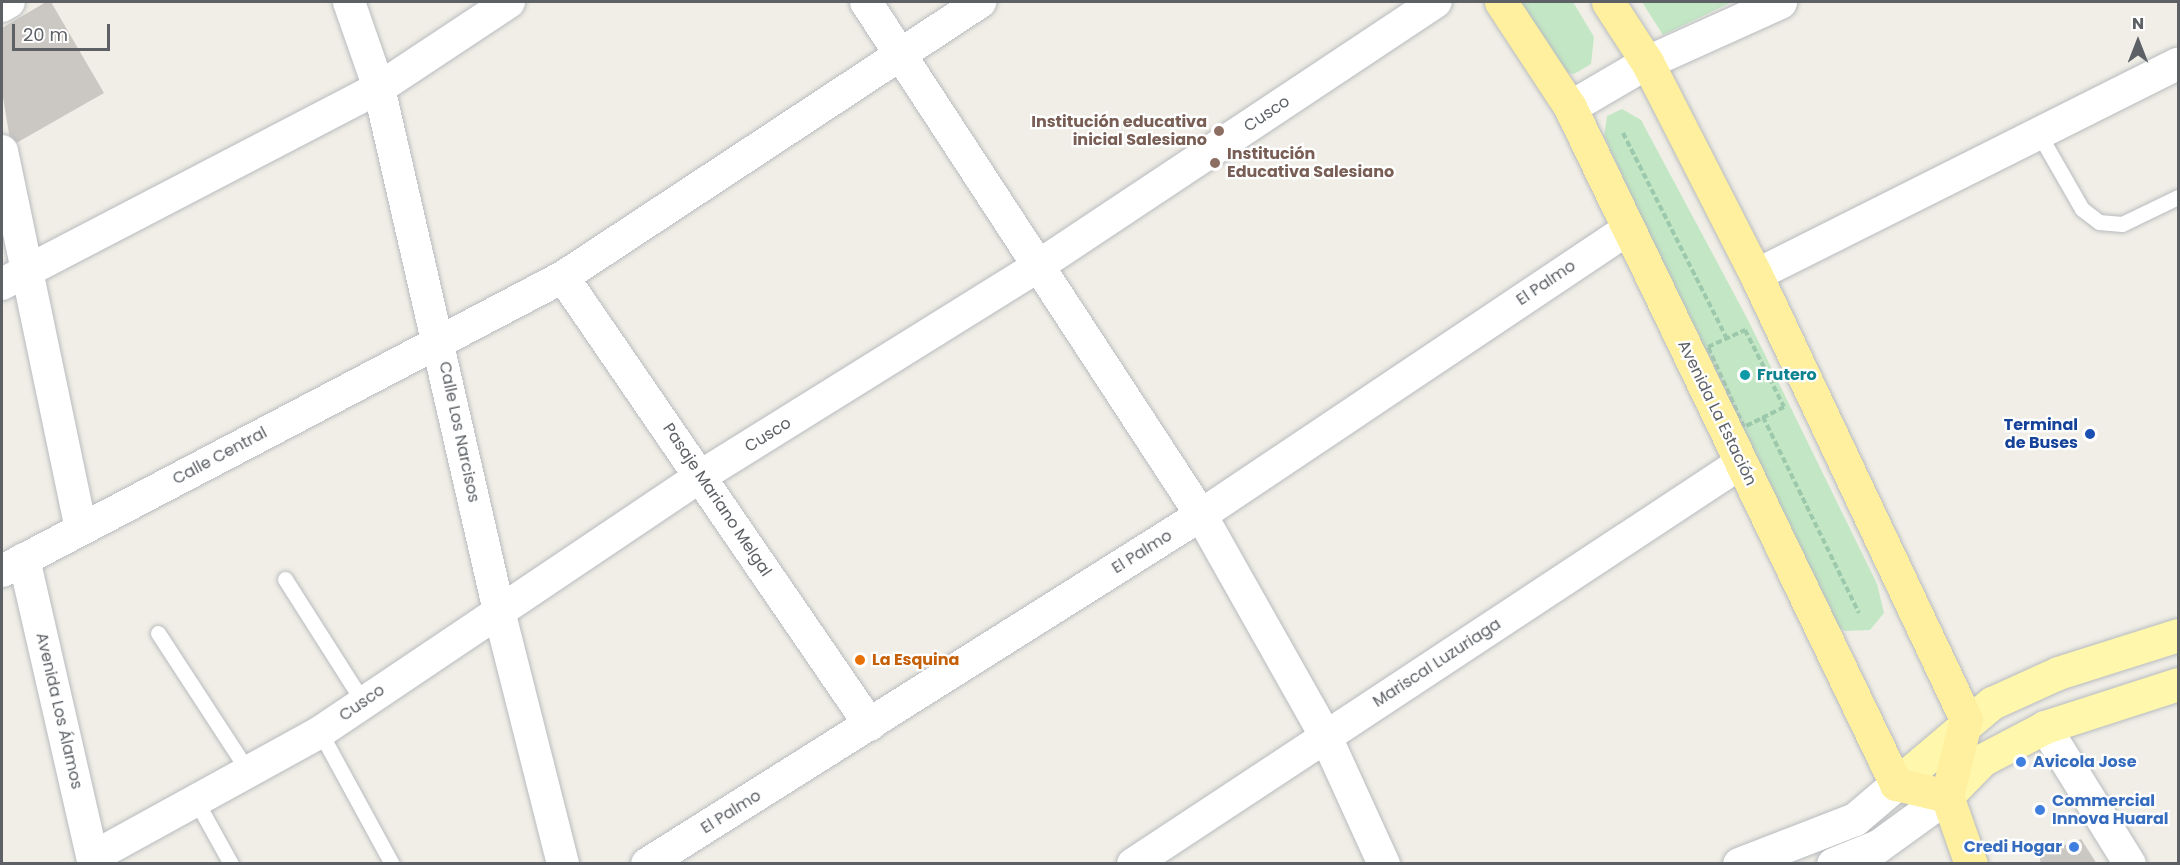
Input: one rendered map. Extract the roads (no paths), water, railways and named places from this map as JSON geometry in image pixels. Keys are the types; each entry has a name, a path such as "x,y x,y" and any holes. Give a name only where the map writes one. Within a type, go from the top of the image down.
{"highway":[{"name":"Avenida La Estación","path":"1501,2 1570,108 1896,784"},
{"path":"1608,2 1647,62 1756,275 1966,719 1947,796 1971,864"},
{"path":"1896,784 1947,796"}],"main road":[{"path":"1896,784 1966,719 2058,673 2178,634"},
{"path":"1947,796 1982,760 2045,727 2178,684"}],"street":[{"path":"2,6 9,2"},
{"name":"Calle Los Narcisos","path":"349,2 379,88 439,340 499,611 563,864"},
{"path":"2,284 379,88 509,2"},
{"path":"866,2 904,53 1201,515 1326,737 1384,864"},
{"name":"Calle Central","path":"13,565 563,277 980,2"},
{"name":"Cusco","path":"94,860 195,800 320,732 702,476 1041,264 1436,2"},
{"path":"1570,108 1647,62 1780,2"},
{"path":"1756,275 2178,64"},
{"path":"2,151 30,268 81,529"},
{"name":"El Palmo","path":"647,864 1201,515 1628,229"},
{"name":"Pasaje Mariano Melgal","path":"563,277 702,476 870,725"},
{"name":"Mariscal Luzuriaga","path":"1133,864 1741,463"},
{"name":"Avenida Los Álamos","path":"13,565 94,860"},
{"path":"2045,727 2130,864"},
{"path":"1739,864 1855,819 1896,784"},
{"path":"1833,864 1878,846 1947,796"}],"lane":[{"path":"2039,134 2082,209 2099,222 2122,224 2178,197"},
{"path":"285,579 363,702"},
{"path":"158,633 248,771"},
{"path":"320,732 392,864"},
{"path":"195,800 231,864"}],"place":[{"name":"Institución educativa inicial Salesiano","path":"1219,131"},
{"name":"Institución Educativa Salesiano","path":"1215,163"},
{"name":"Frutero","path":"1745,375"},
{"name":"Terminal de Buses","path":"2090,434"},
{"name":"La Esquina","path":"860,660"},
{"name":"Avicola Jose","path":"2021,762"},
{"name":"Commercial Innova Huaral","path":"2040,810"},
{"name":"Credi Hogar","path":"2074,847"}]}
